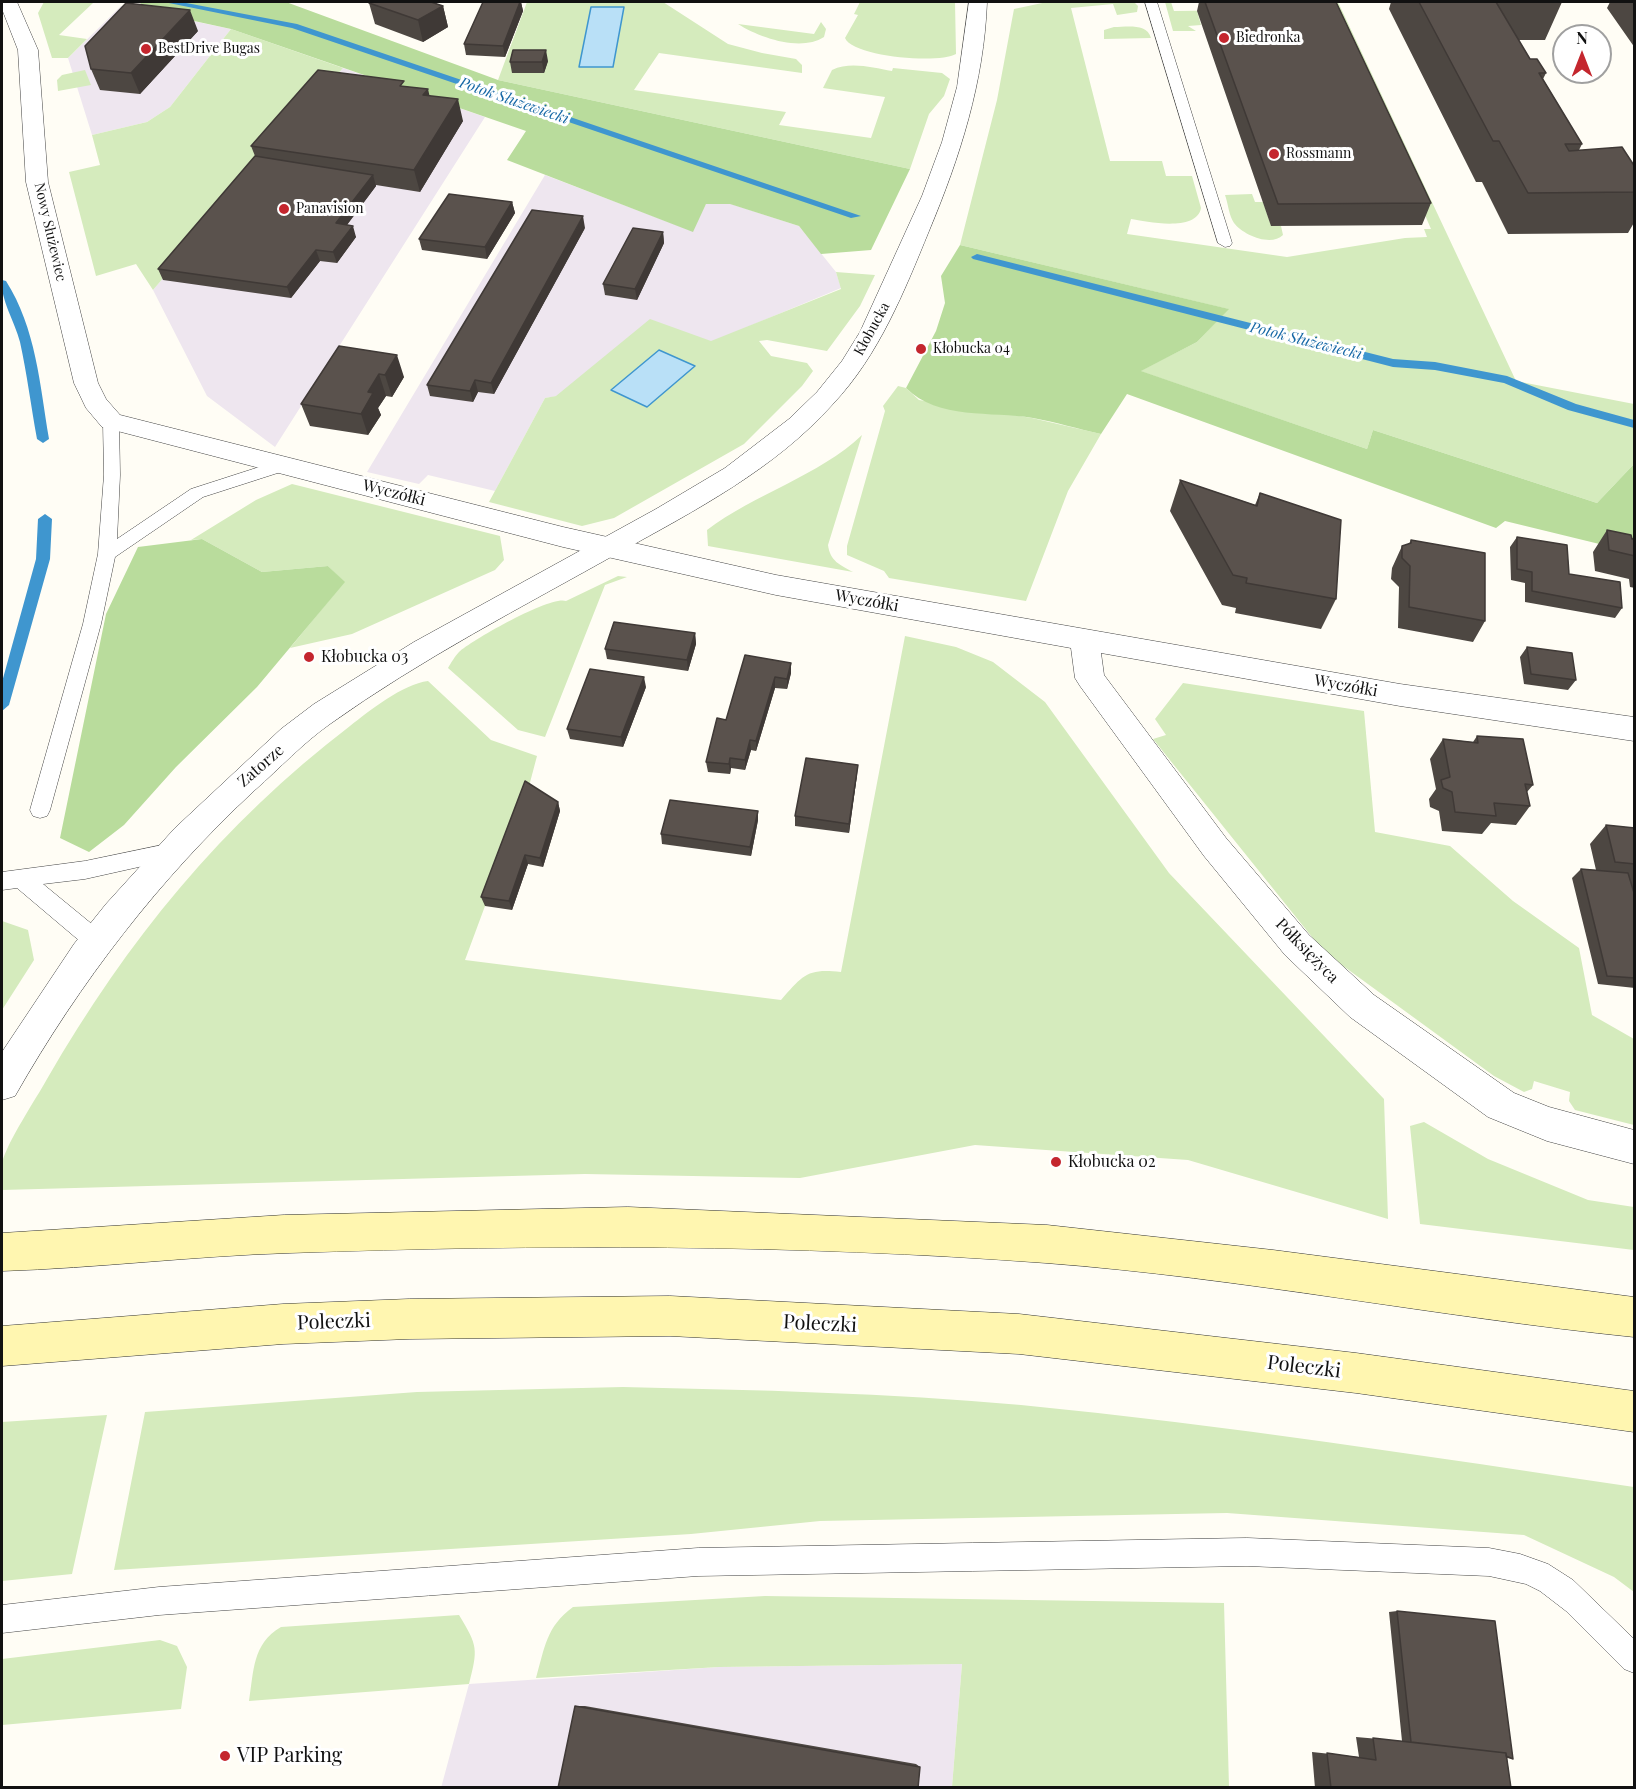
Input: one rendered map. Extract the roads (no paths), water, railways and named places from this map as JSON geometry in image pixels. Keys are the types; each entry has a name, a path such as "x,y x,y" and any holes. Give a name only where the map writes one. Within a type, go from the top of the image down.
{"main road":[{"path":"19,1251 284,1234 468,1229 628,1226 818,1233 1047,1244 1273,1269 1635,1317"},
{"name":"Poleczki","path":"7,1346 283,1324 409,1319 670,1316 1019,1334 1356,1373 1635,1412"}],"street":[{"name":"Nowy Służewiec","path":"8,2 28,50 36,140 37,182 86,383 94,402 111,421"},
{"name":"Kłobucka","path":"608,546 735,474 799,425 850,367 883,313 942,175 972,70 978,2"},
{"name":"Wyczółki","path":"111,421 608,546 776,585 1400,695 1635,729"},
{"name":"Zatorze","path":"2,1084 21,1050 96,941 137,890 235,789 321,714 465,624 608,546"},
{"name":"Półksiężyca","path":"1084,640 1090,678 1215,847 1297,945 1362,1006 1501,1105 1547,1124 1635,1147"}],"lane":[{"path":"1151,2 1225,243"},
{"path":"40,810 92,624 107,554 112,475 111,421"},
{"path":"107,554 197,493 284,465"},
{"path":"2,881 23,880 172,852"},
{"path":"23,880 96,941"},
{"path":"2,1619 159,1601 532,1572 698,1562 1247,1552 1489,1562 1516,1566 1539,1574 1562,1590 1635,1659"}],"water":[{"path":"591,7 624,7 613,67 579,67"},
{"path":"659,350 695,366 647,407 611,390"}],"waterway":[{"name":"Potok Służewiecki","path":"169,2 294,26 855,216"},
{"name":"Potok Służewiecki","path":"977,257 1393,363 1435,366 1507,380 1572,407 1634,424"},
{"path":"2,283 19,319 25,339 43,439"},
{"path":"2,705 43,559 45,519"}],"place":[{"name":"Biedronka","path":"1224,38"},
{"name":"BestDrive Bugas","path":"146,49"},
{"name":"Rossmann","path":"1274,154"},
{"name":"Panavision","path":"284,209"},
{"name":"Kłobucka 04","path":"921,349"},
{"name":"Kłobucka 03","path":"309,657"},
{"name":"Kłobucka 02","path":"1056,1162"},
{"name":"VIP Parking","path":"225,1756"}]}
